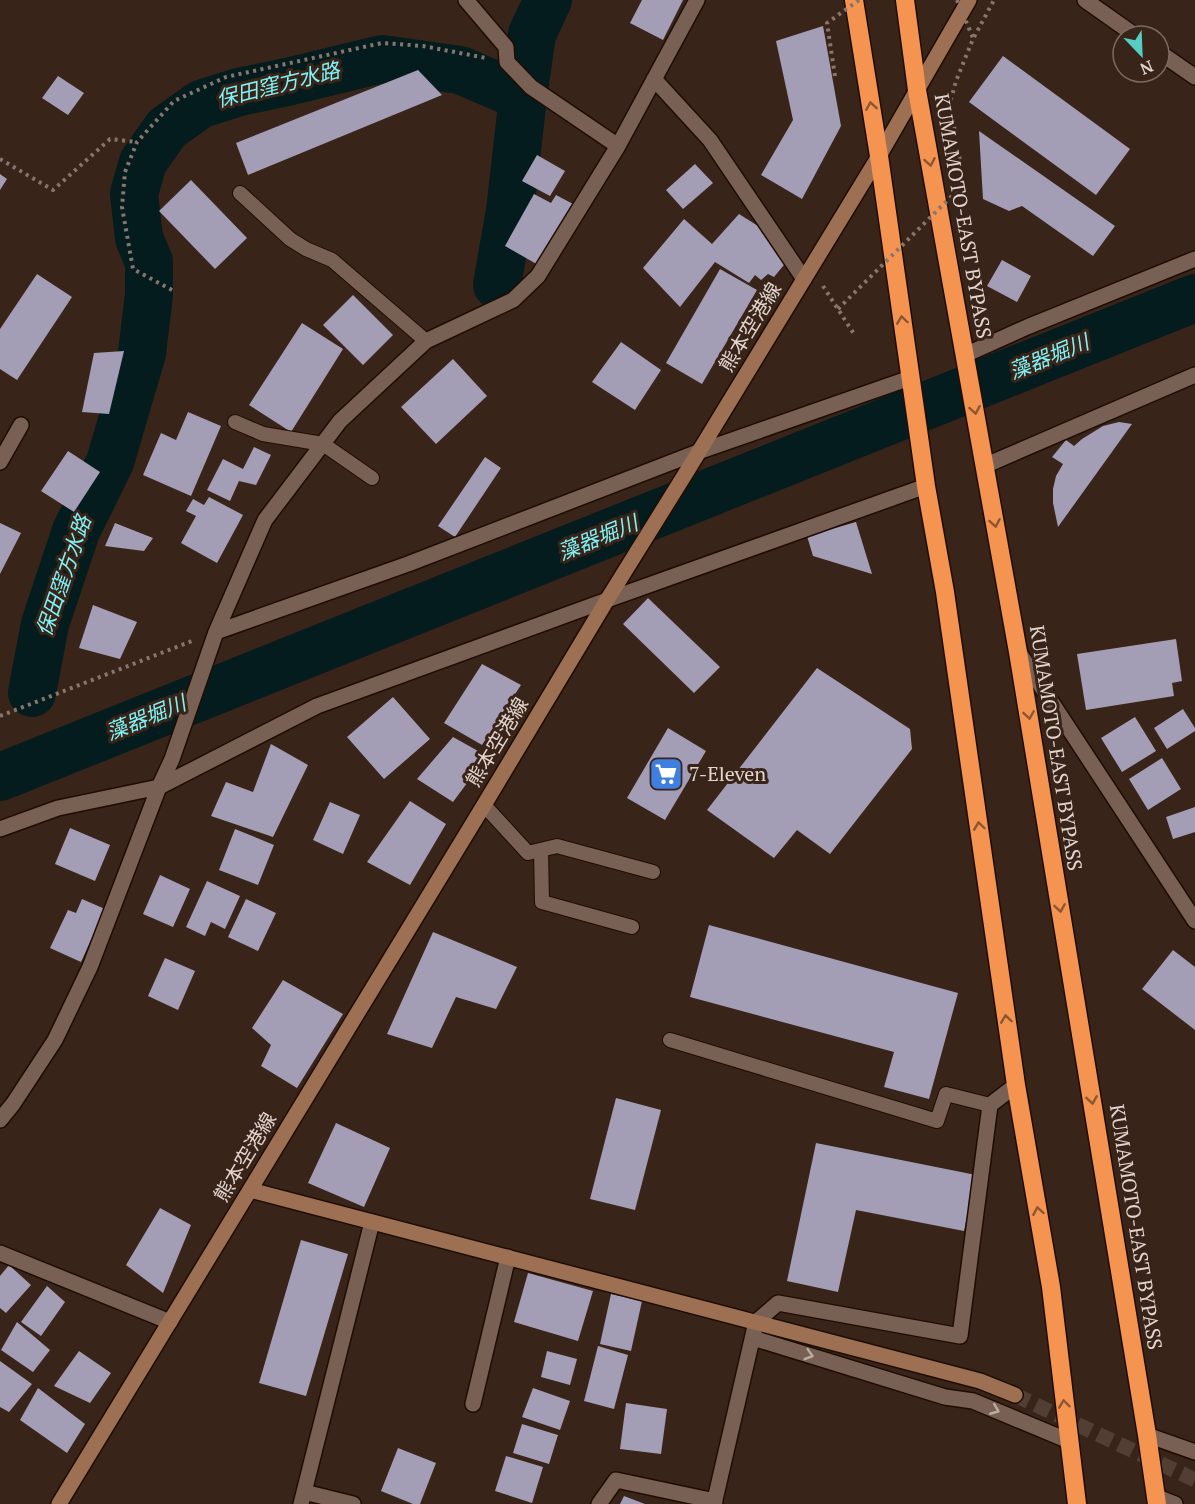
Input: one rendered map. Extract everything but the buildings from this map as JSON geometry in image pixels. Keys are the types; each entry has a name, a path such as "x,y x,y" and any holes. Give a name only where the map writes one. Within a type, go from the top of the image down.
{"highway":[{"path":"854,0 879,156 926,486 945,592 1016,1085 1051,1287 1077,1504"},
{"name":"KUMAMOTO-EAST BYPASS","path":"905,0 917,90 1018,651 1156,1500"}],"main road":[{"name":"熊本空港線","path":"59,1504 879,156 969,0"},
{"path":"250,1190 980,1381 1015,1395"}],"street":[{"path":"466,0 506,47 507,62 531,87 618,146"},
{"path":"0,1120 55,1040 90,968 172,759 216,632 265,519 340,421 426,341 513,300 538,276 618,146 697,0"},
{"path":"1085,0 1120,24"},
{"path":"1171,60 1195,77"},
{"path":"654,79 711,140 804,279"},
{"path":"965,355 1195,258"},
{"path":"984,466 1195,375"},
{"path":"216,632 408,564 698,452 910,378"},
{"path":"1,460 21,425"},
{"path":"0,829 58,808 159,788 317,706 926,486"},
{"path":"1018,651 1195,921"},
{"path":"599,1504 616,1480 715,1502 756,1322 778,1303 960,1336 990,1105 1016,1085"},
{"path":"352,1504 303,1498 372,1221"},
{"path":"0,1253 170,1322"},
{"path":"473,1404 508,1257"},
{"path":"753,1338 945,1397 973,1401 1069,1441"},
{"path":"1147,1435 1195,1452"},
{"path":"1156,1500 1175,1504"}],"lane":[{"path":"240,193 290,239 332,260 426,341"},
{"path":"235,422 263,434 323,444 372,478"},
{"path":"484,805 528,853 556,846 653,872"},
{"path":"541,850 542,902 632,927"},
{"path":"670,1040 937,1121 946,1094 990,1105"}],"path":[{"path":"835,76 827,23 859,0"},
{"path":"957,0 973,39"},
{"path":"838,309 964,184 950,103 973,39 994,0"},
{"path":"172,290 133,269 122,207 125,172 137,142 174,101 226,77 382,43 423,46 507,62"},
{"path":"0,159 53,190 110,139 137,142"},
{"path":"821,282 854,334"},
{"path":"0,716 216,632"}],"waterway":[{"name":"保田窪方水路","path":"32,693 45,624 76,531 110,462 142,353 149,295 149,262 139,238 134,194 143,162 167,128 201,104 239,92 382,59 460,70 523,97 532,34 548,0"},
{"path":"497,285 510,211 523,97"},
{"name":"藻器堀川","path":"0,777 1195,298"}],"tunnel":[{"path":"1015,1395 1195,1480"}],"place":[{"name":"7-Eleven","path":"666,774"}]}
